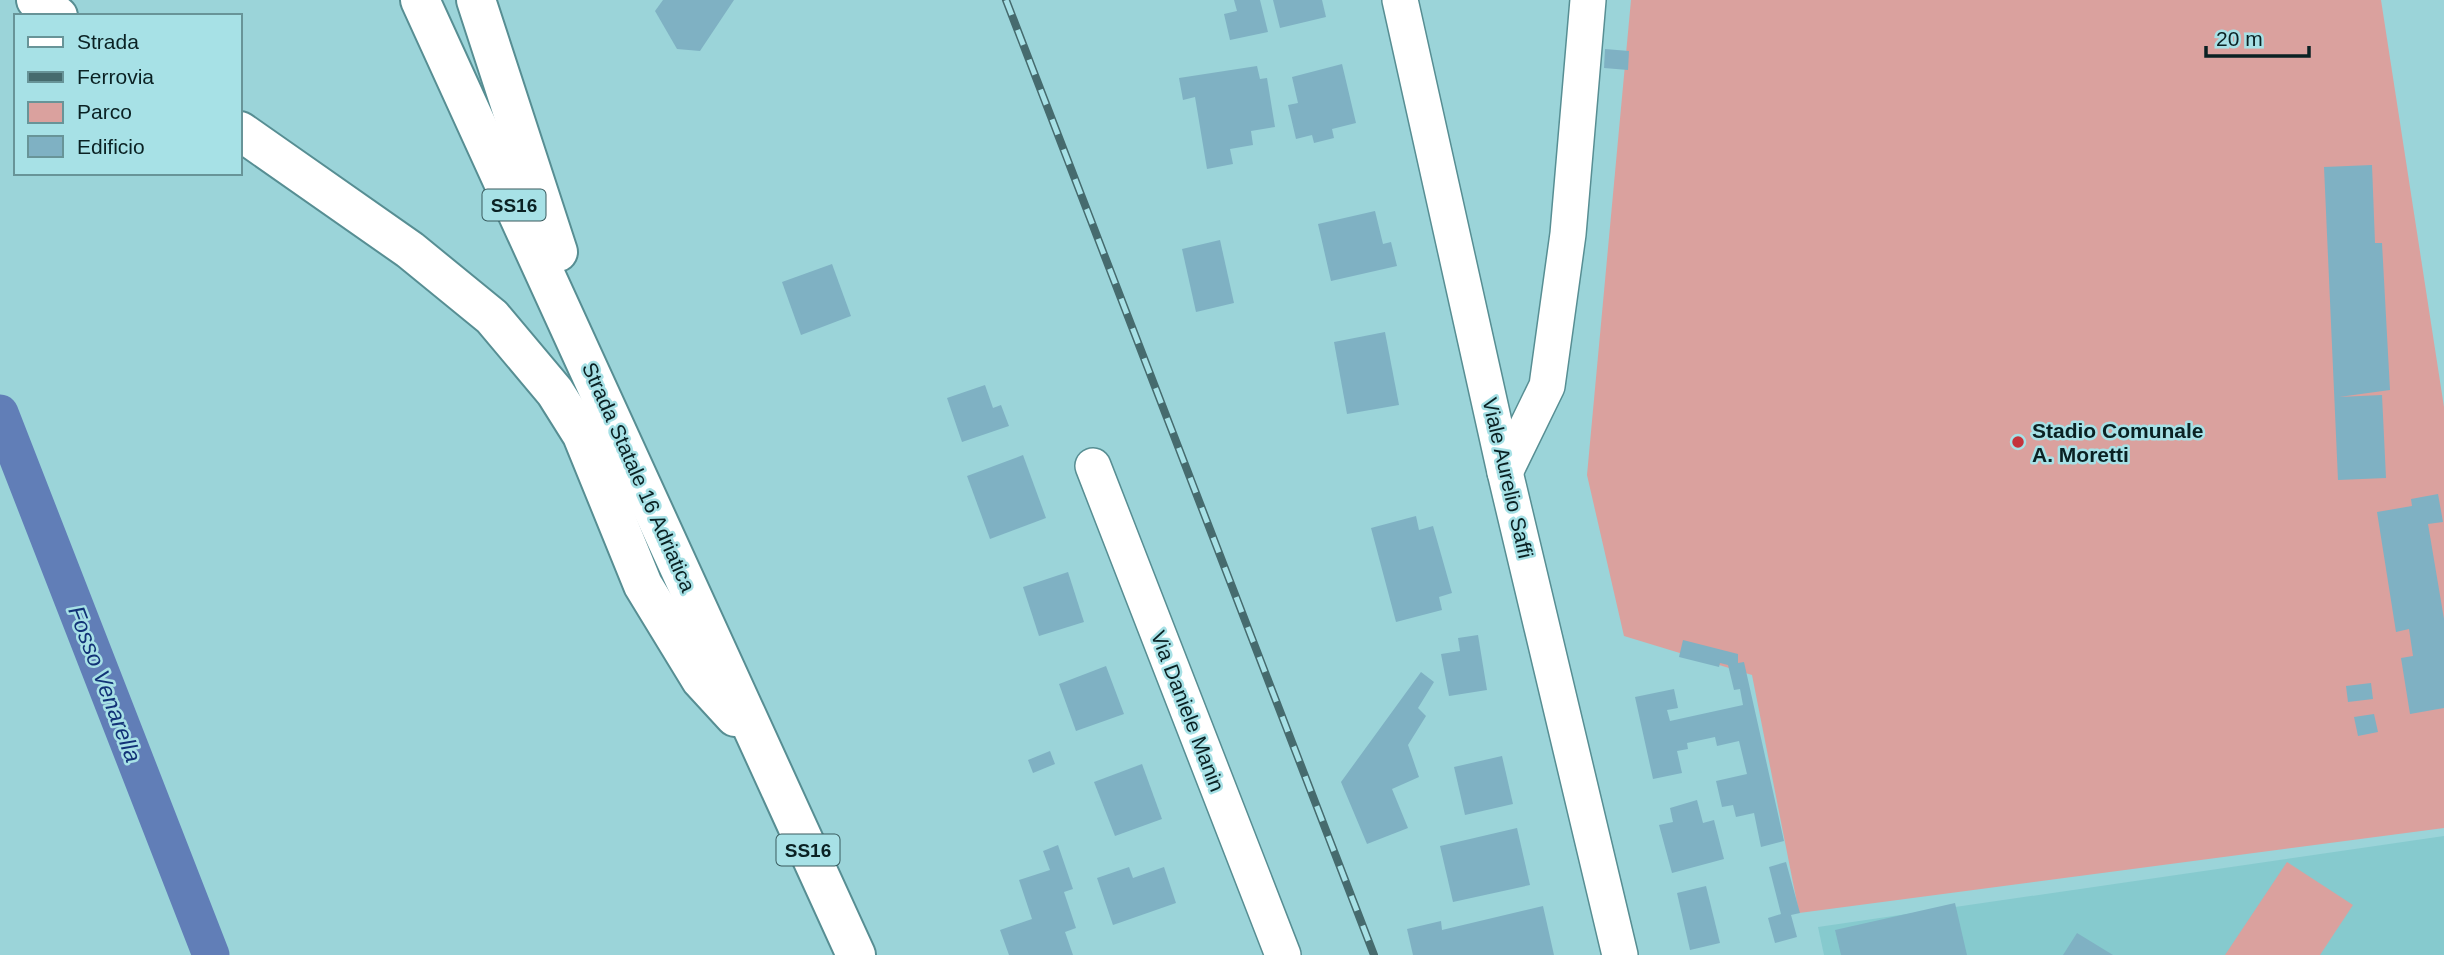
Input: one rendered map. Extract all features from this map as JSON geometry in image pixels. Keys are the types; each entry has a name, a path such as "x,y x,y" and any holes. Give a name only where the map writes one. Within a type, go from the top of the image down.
{"main road":[{"path":"36,0 55,14"},
{"name":"Strada Statale 16 Adriatica","path":"420,0 856,955"},
{"path":"476,0 608,411"},
{"path":"242,132 410,250 492,317 555,393 582,435 643,585 671,634 701,680 760,746"}],"street":[{"name":"Viale Aurelio Saffi","path":"1400,0 1506,472 1620,955"},
{"path":"1506,472 1547,386 1568,234 1588,0"},
{"name":"Via Daniele Manin","path":"1093,466 1283,955"}],"shaded area":[{"path":"2444,836 2444,955 1824,955 1818,927"}],"green space":[{"name":"Stadio Comunale A. Moretti","path":"1631,0 2381,0 2444,407 2444,828 1799,913 1752,675 1624,636 1587,475"},
{"path":"2287,862 2353,905 2320,955 2225,955"}],"building":[{"path":"663,0 734,0 700,51 677,49 655,11"},
{"path":"1234,0 1260,0 1268,32 1230,40 1224,14 1237,11"},
{"path":"1273,0 1322,0 1326,17 1280,28"},
{"path":"1605,49 1629,51 1628,70 1604,68"},
{"path":"1342,64 1356,123 1332,129 1334,138 1314,143 1312,135 1296,139 1288,105 1298,103 1292,77"},
{"path":"1257,66 1260,79 1267,78 1275,127 1251,131 1253,145 1230,149 1233,164 1207,169 1195,97 1183,100 1179,78"},
{"path":"2372,165 2375,243 2382,243 2390,390 2339,397 2382,395 2386,478 2338,480 2324,167"},
{"path":"1375,211 1383,244 1391,242 1397,266 1331,281 1318,224"},
{"path":"1220,240 1234,303 1196,312 1182,249"},
{"path":"832,264 851,316 801,335 782,282"},
{"path":"1385,332 1399,405 1347,414 1334,342"},
{"path":"985,385 993,408 1001,405 1009,426 962,442 947,398"},
{"path":"1023,455 1046,518 990,539 967,476"},
{"path":"2438,494 2443,522 2428,524 2444,619 2444,708 2410,714 2401,658 2413,656 2409,629 2396,632 2377,512 2412,506 2411,499"},
{"path":"1416,516 1419,530 1433,526 1452,593 1439,597 1442,610 1396,622 1371,528"},
{"path":"1068,572 1084,622 1039,636 1023,587"},
{"path":"1478,635 1487,690 1449,696 1441,654 1460,651 1458,638"},
{"path":"1683,640 1738,654 1738,663 1744,662 1784,841 1761,847 1754,813 1736,817 1733,805 1722,807 1716,781 1747,774 1739,741 1717,746 1715,737 1687,743 1688,749 1677,751 1682,773 1653,779 1635,697 1674,689 1678,708 1667,710 1670,721 1743,705 1740,689 1734,690 1728,665 1720,663 1719,667 1679,657"},
{"path":"1106,666 1124,714 1076,731 1059,684"},
{"path":"1421,672 1434,682 1418,708 1426,716 1408,745 1419,777 1392,789 1408,828 1367,844 1341,782"},
{"path":"2371,683 2373,699 2348,702 2346,686"},
{"path":"2374,714 2378,732 2358,736 2354,717"},
{"path":"1050,751 1055,764 1033,773 1028,760"},
{"path":"1502,756 1513,804 1465,815 1454,767"},
{"path":"1142,764 1162,819 1115,836 1094,782"},
{"path":"1697,800 1703,823 1714,820 1724,859 1672,873 1659,825 1673,822 1670,808"},
{"path":"1517,828 1530,885 1453,902 1440,846"},
{"path":"1058,845 1073,889 1064,892 1076,928 1065,932 1073,955 1009,955 1000,930 1032,919 1019,880 1050,870 1043,851"},
{"path":"1786,862 1800,913 1791,915 1797,937 1775,943 1768,918 1781,914 1769,867"},
{"path":"1129,867 1133,878 1164,867 1176,903 1113,925 1097,878"},
{"path":"1706,886 1720,943 1690,950 1677,893"},
{"path":"1955,903 1967,955 1841,955 1835,930"},
{"path":"1543,906 1554,955 1413,955 1407,929 1441,921 1442,930"},
{"path":"2077,933 2113,955 2063,955"}],"waterway":[{"name":"Fosso Venarella","path":"0,413 211,955"}],"railway":[{"path":"1006,0 1374,955"}],"place":[{"name":"Stadio Comunale A. Moretti","path":"2018,442"}]}
